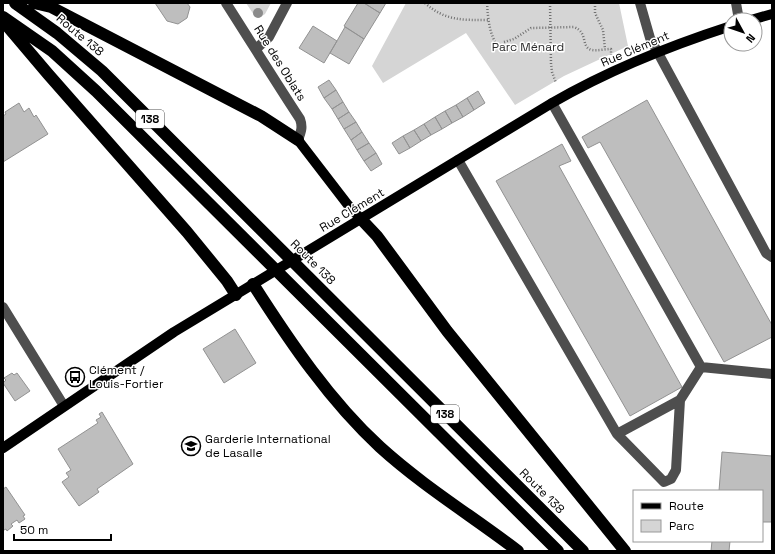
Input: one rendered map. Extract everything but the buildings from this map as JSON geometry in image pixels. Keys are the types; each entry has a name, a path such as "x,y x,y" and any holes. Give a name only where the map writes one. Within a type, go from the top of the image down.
{"highway":[{"name":"Route 138","path":"15,3 57,33 102,71 583,551"},
{"path":"34,3 51,7 239,104 272,122 298,140"},
{"name":"138","path":"3,17 52,51 80,75 558,551"},
{"path":"3,22 187,232 223,276 236,295"},
{"path":"361,219 377,236 447,331 625,551"},
{"path":"253,284 317,376 366,433 411,473 518,551"}],"main road":[{"name":"Rue Clément","path":"3,448 154,345 552,103 606,75 658,52 723,29"},
{"path":"298,140 348,205 361,219"}],"street":[{"name":"Rue des Oblats","path":"226,3 300,119 302,129 298,140"},
{"path":"256,49 263,44 269,36 287,3"},
{"path":"640,3 650,38 766,253 772,257"},
{"path":"552,103 701,367"},
{"path":"458,160 617,434 664,482 671,479 676,470 680,400"},
{"path":"3,308 64,406"},
{"path":"701,367 772,374"},
{"path":"617,434 680,400 701,367"}],"path":[{"path":"425,3 450,18 460,20 488,20"},
{"path":"487,3 488,20 493,39 497,45"},
{"path":"550,3 552,68 556,83"},
{"path":"594,3 595,13 603,30 605,49"},
{"path":"504,42 514,39 531,28 574,27 583,33 585,45 588,48 593,50 611,49 611,55"}],"green space":[{"path":"246,3 271,3 265,14 259,18 254,15"},
{"name":"Parc Ménard","path":"406,3 619,3 628,46 564,76 515,105 466,33 383,83 372,66"}],"place":[{"name":"Clément / Louis-Fortier","path":"75,377"},
{"name":"Garderie International de Lasalle","path":"191,446"}]}
